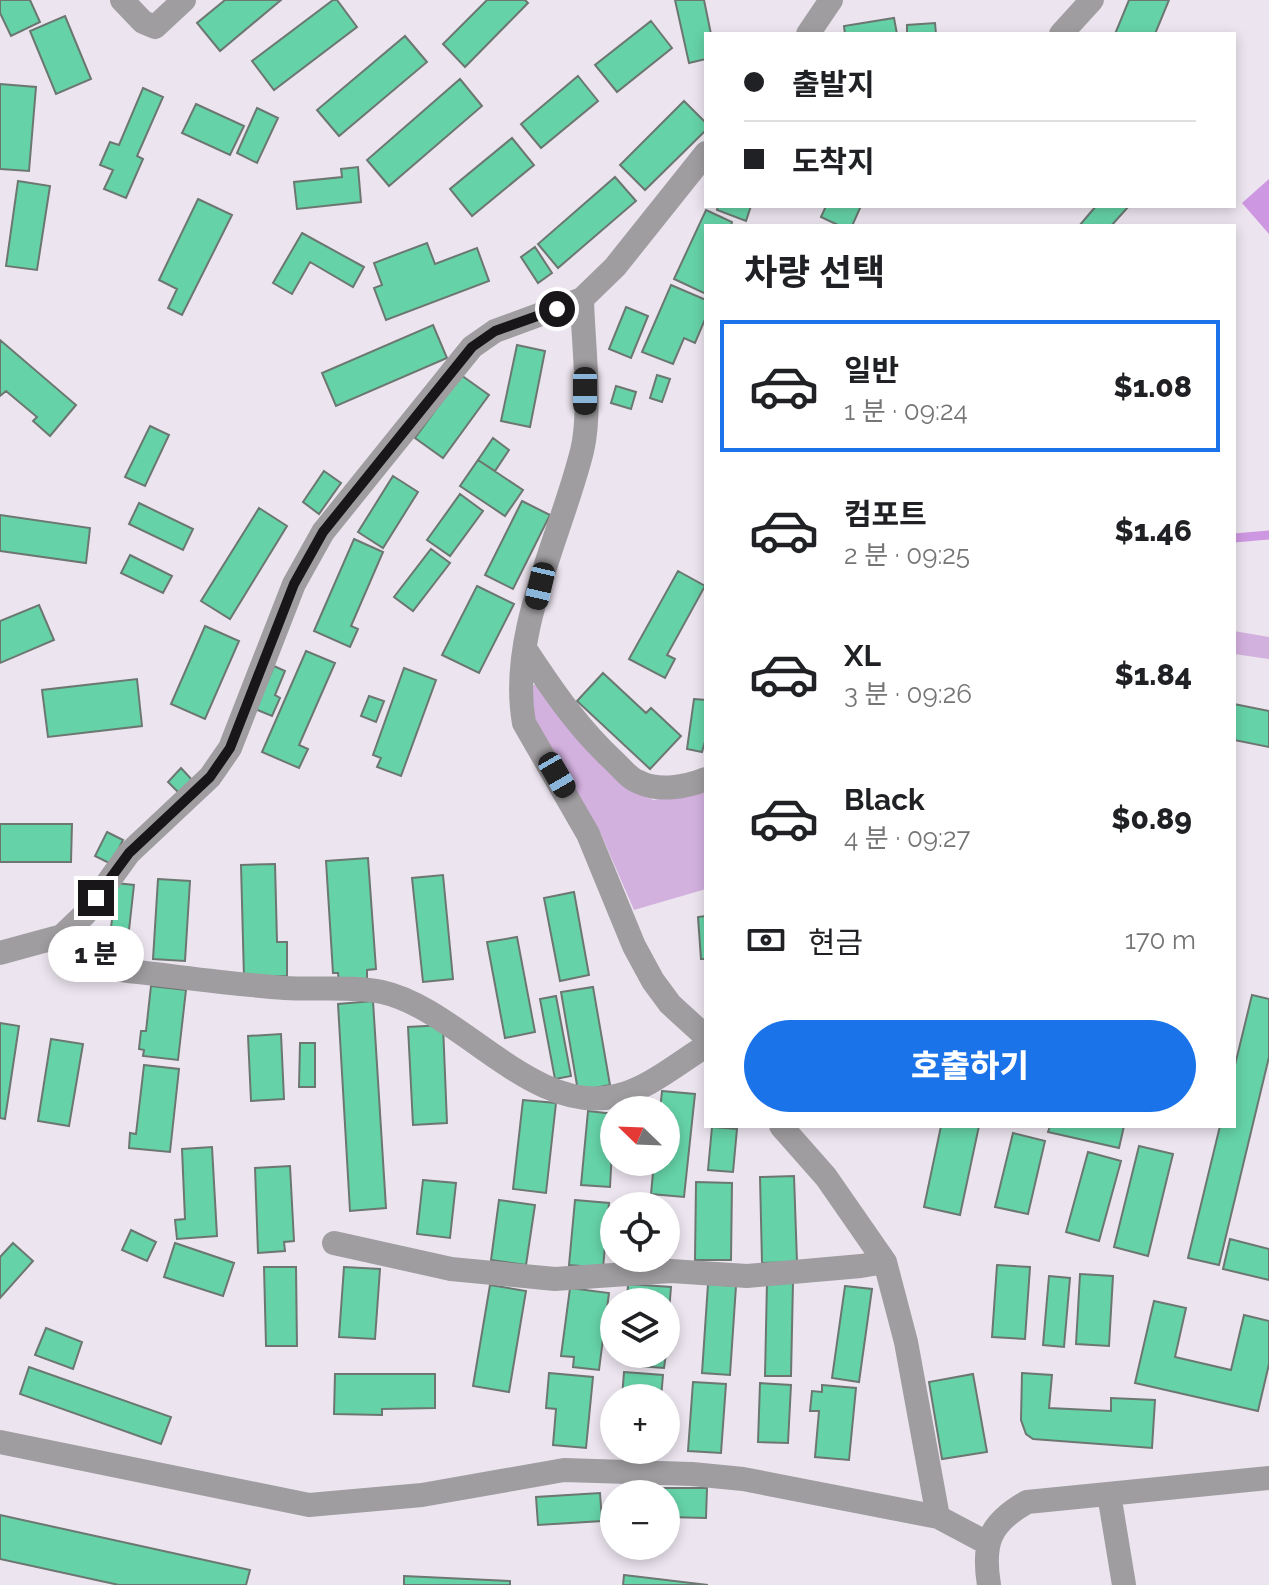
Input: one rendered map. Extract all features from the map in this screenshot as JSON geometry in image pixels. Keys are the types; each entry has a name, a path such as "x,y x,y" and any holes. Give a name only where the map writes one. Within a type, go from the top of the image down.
{"street":[{"path":"122,0 143,22 155,27 184,0"},
{"path":"809,32 831,0"},
{"path":"1063,32 1092,0"},
{"path":"0,953 62,936 85,914 129,853 210,777 230,748 294,584 323,532 472,347 495,331 582,299 615,267 704,156"},
{"path":"582,299 583,448 540,586 526,650 519,692 524,723 588,834 634,946 653,981 670,1004 704,1035"},
{"path":"526,650 565,709 591,740 637,782 654,787 678,787 704,780"},
{"path":"73,926 92,963 110,969 229,984 386,993 448,1022 511,1067 563,1093 581,1097 616,1096 640,1087 704,1047"},
{"path":"783,1128 826,1177 885,1262 906,1342 938,1517"},
{"path":"334,1243 451,1269 555,1279 671,1271 747,1276 885,1262"},
{"path":"0,1442 309,1505 422,1495 564,1470 743,1479 938,1517 987,1543"},
{"path":"989,1585 987,1543 1002,1516 1027,1502 1269,1478"},
{"path":"1109,1494 1124,1585"}],"shaded area":[{"path":"1269,179 1269,234 1242,203"},
{"path":"1236,631 1269,637 1269,659 1236,654"},
{"path":"532,685 539,685 634,792 654,800 704,791 704,890 634,910 601,834 533,723"}],"building":[{"path":"0,0 30,0 40,22 11,36 0,13"},
{"path":"225,0 281,0 220,51 197,23"},
{"path":"337,0 357,27 274,90 252,61"},
{"path":"487,0 525,0 528,3 465,67 443,44"},
{"path":"675,0 704,0 711,32 704,32 704,59 689,63"},
{"path":"1129,0 1169,0 1156,32 1116,32"},
{"path":"65,16 91,79 56,94 30,31"},
{"path":"894,18 897,32 845,32 844,26"},
{"path":"651,21 672,48 617,92 595,65"},
{"path":"935,23 936,32 907,32 907,25"},
{"path":"405,36 427,62 339,136 317,110"},
{"path":"578,76 598,101 541,148 521,124"},
{"path":"460,79 482,106 389,186 367,160"},
{"path":"0,84 36,87 29,171 0,169"},
{"path":"143,88 163,97 137,156 143,159 126,198 104,189 113,170 100,165 110,142 119,145"},
{"path":"684,101 704,121 704,132 645,190 620,165"},
{"path":"196,104 244,126 230,155 182,133"},
{"path":"257,108 278,118 257,163 237,153"},
{"path":"512,138 534,165 472,216 450,189"},
{"path":"358,167 361,202 297,209 294,182 342,177 341,169"},
{"path":"615,177 636,201 558,268 538,244"},
{"path":"18,181 50,186 37,270 6,266"},
{"path":"198,199 232,215 182,315 168,308 177,289 159,280"},
{"path":"718,208 750,208 746,221"},
{"path":"825,208 860,208 853,224 836,224 821,217"},
{"path":"1094,208 1127,208 1113,224 1081,224"},
{"path":"706,210 732,222 704,224 704,293 674,279"},
{"path":"302,233 364,267 353,287 310,262 292,294 273,283"},
{"path":"427,243 435,264 477,248 489,281 386,320 374,288 382,285 374,263"},
{"path":"535,247 552,273 538,283 521,257"},
{"path":"671,285 704,299 704,322 695,343 684,338 673,364 642,352"},
{"path":"626,307 648,316 631,358 609,349"},
{"path":"433,325 447,358 336,406 322,373"},
{"path":"0,340 76,405 50,436 33,421 37,417 6,391 0,396"},
{"path":"517,345 545,351 530,427 501,421"},
{"path":"461,375 489,395 443,458 415,438"},
{"path":"657,375 670,379 662,402 650,398"},
{"path":"616,386 636,392 631,409 611,403"},
{"path":"150,426 169,435 145,486 125,477"},
{"path":"493,438 509,450 495,471 478,460"},
{"path":"478,460 523,490 505,516 460,486"},
{"path":"324,471 341,483 319,514 303,502"},
{"path":"393,476 418,492 383,548 358,532"},
{"path":"460,494 483,511 450,556 427,540"},
{"path":"522,501 550,515 513,589 485,575"},
{"path":"139,503 193,529 183,550 129,524"},
{"path":"259,508 287,526 230,619 201,601"},
{"path":"0,515 90,528 86,563 0,551"},
{"path":"354,539 383,552 351,626 358,629 350,647 314,631"},
{"path":"431,549 450,563 413,611 394,597"},
{"path":"130,555 172,576 163,593 121,573"},
{"path":"678,571 704,585 667,655 675,659 665,678 629,659"},
{"path":"477,586 514,604 479,673 442,655"},
{"path":"39,605 54,640 0,663 0,621"},
{"path":"205,626 239,641 205,719 171,704"},
{"path":"306,651 335,663 299,745 308,749 299,768 262,752"},
{"path":"274,666 285,671 275,695 280,698 272,716 255,709"},
{"path":"404,668 436,680 401,776 377,767 381,758 373,755"},
{"path":"603,673 646,713 651,708 681,736 650,769 577,701"},
{"path":"137,679 142,726 48,737 42,690"},
{"path":"369,696 384,701 376,722 361,716"},
{"path":"694,699 704,700 702,752 687,749"},
{"path":"1236,704 1269,711 1269,747 1236,740"},
{"path":"181,768 194,782 181,795 168,782"},
{"path":"0,824 72,824 71,862 0,862"},
{"path":"107,832 123,840 111,864 95,856"},
{"path":"368,858 376,969 367,970 367,981 339,983 338,973 333,973 326,861"},
{"path":"275,864 277,942 287,942 287,976 244,978 241,865"},
{"path":"443,875 453,979 423,982 412,878"},
{"path":"158,879 190,881 185,961 153,959"},
{"path":"116,883 134,885 129,930 111,928"},
{"path":"574,892 589,975 560,981 544,898"},
{"path":"704,916 704,959 701,959 698,917"},
{"path":"517,937 535,1032 505,1038 487,942"},
{"path":"151,986 186,990 178,1060 143,1056 144,1050 139,1049 141,1031 146,1031"},
{"path":"593,987 610,1085 578,1091 561,992"},
{"path":"1252,995 1269,999 1269,1057 1219,1265 1188,1258 1220,1128 1236,1128 1236,1061"},
{"path":"556,996 571,1076 555,1079 540,999"},
{"path":"373,1001 386,1208 350,1211 338,1004"},
{"path":"0,1023 19,1026 5,1119 0,1118"},
{"path":"443,1025 447,1123 413,1125 408,1027"},
{"path":"281,1034 284,1099 251,1101 248,1036"},
{"path":"51,1039 83,1044 69,1126 38,1121"},
{"path":"300,1043 315,1043 315,1087 299,1087"},
{"path":"144,1065 179,1069 170,1152 129,1148 130,1133 136,1134"},
{"path":"662,1091 695,1094 684,1197 680,1197 680,1192 651,1192 653,1176 680,1176 680,1096 661,1096"},
{"path":"523,1100 556,1103 546,1193 513,1189"},
{"path":"588,1111 600,1112 600,1176 611,1176 610,1187 581,1185"},
{"path":"712,1128 737,1129 733,1172 708,1170"},
{"path":"941,1128 979,1128 960,1215 924,1207"},
{"path":"1049,1128 1124,1128 1119,1148 1048,1132"},
{"path":"1013,1133 1045,1141 1028,1214 995,1207"},
{"path":"1139,1146 1173,1154 1148,1256 1114,1247"},
{"path":"212,1147 217,1236 177,1239 175,1220 185,1219 182,1149"},
{"path":"1088,1152 1121,1161 1099,1241 1066,1232"},
{"path":"290,1166 294,1241 284,1242 285,1251 258,1253 255,1168"},
{"path":"794,1176 797,1262 762,1263 760,1177"},
{"path":"423,1180 456,1183 450,1238 417,1234"},
{"path":"696,1182 732,1183 731,1260 695,1260"},
{"path":"499,1200 535,1205 526,1265 491,1260"},
{"path":"575,1200 600,1202 600,1268 569,1265"},
{"path":"131,1230 156,1242 147,1261 122,1250"},
{"path":"1230,1239 1269,1249 1269,1280 1223,1269"},
{"path":"13,1243 33,1261 0,1298 0,1257"},
{"path":"175,1243 234,1263 223,1296 164,1277"},
{"path":"997,1265 1030,1267 1025,1339 992,1337"},
{"path":"264,1267 296,1267 297,1346 266,1346"},
{"path":"344,1267 380,1269 375,1339 339,1337"},
{"path":"1080,1274 1113,1276 1109,1346 1076,1344"},
{"path":"1049,1276 1070,1278 1064,1347 1043,1345"},
{"path":"767,1281 793,1282 791,1376 765,1376"},
{"path":"628,1284 671,1287 671,1288 628,1288"},
{"path":"708,1284 736,1286 730,1375 702,1373"},
{"path":"490,1285 526,1291 509,1392 473,1386"},
{"path":"845,1286 872,1289 859,1382 832,1378"},
{"path":"570,1288 600,1292 599,1370 573,1367 574,1357 561,1356"},
{"path":"1154,1301 1186,1308 1175,1357 1231,1370 1244,1315 1269,1321 1269,1364 1258,1411 1135,1383"},
{"path":"46,1328 82,1342 73,1369 35,1355"},
{"path":"29,1367 171,1417 161,1444 20,1394"},
{"path":"624,1372 663,1375 662,1384 623,1384"},
{"path":"549,1373 593,1377 586,1448 553,1445 556,1409 546,1408"},
{"path":"1022,1373 1052,1375 1049,1408 1111,1411 1111,1398 1155,1400 1152,1448 1033,1439 1026,1434 1021,1420"},
{"path":"335,1374 435,1374 435,1408 382,1409 382,1415 334,1414"},
{"path":"973,1374 987,1452 942,1459 929,1382"},
{"path":"693,1382 726,1384 721,1453 688,1451"},
{"path":"760,1383 791,1385 788,1443 758,1442"},
{"path":"822,1385 856,1388 849,1460 815,1457 819,1411 810,1411 812,1391 822,1392"},
{"path":"680,1488 707,1488 706,1518 680,1517"},
{"path":"600,1493 600,1521 538,1525 536,1497"},
{"path":"0,1515 250,1570 246,1585 119,1585 0,1559"},
{"path":"624,1575 708,1585 623,1585"},
{"path":"404,1576 510,1581 510,1585 404,1585"}],"waterway":[{"path":"1236,538 1269,535"}],"route":[{"path":"96,898 129,853 210,777 230,748 294,584 323,532 358,485 472,347 495,331 557,309"}]}
